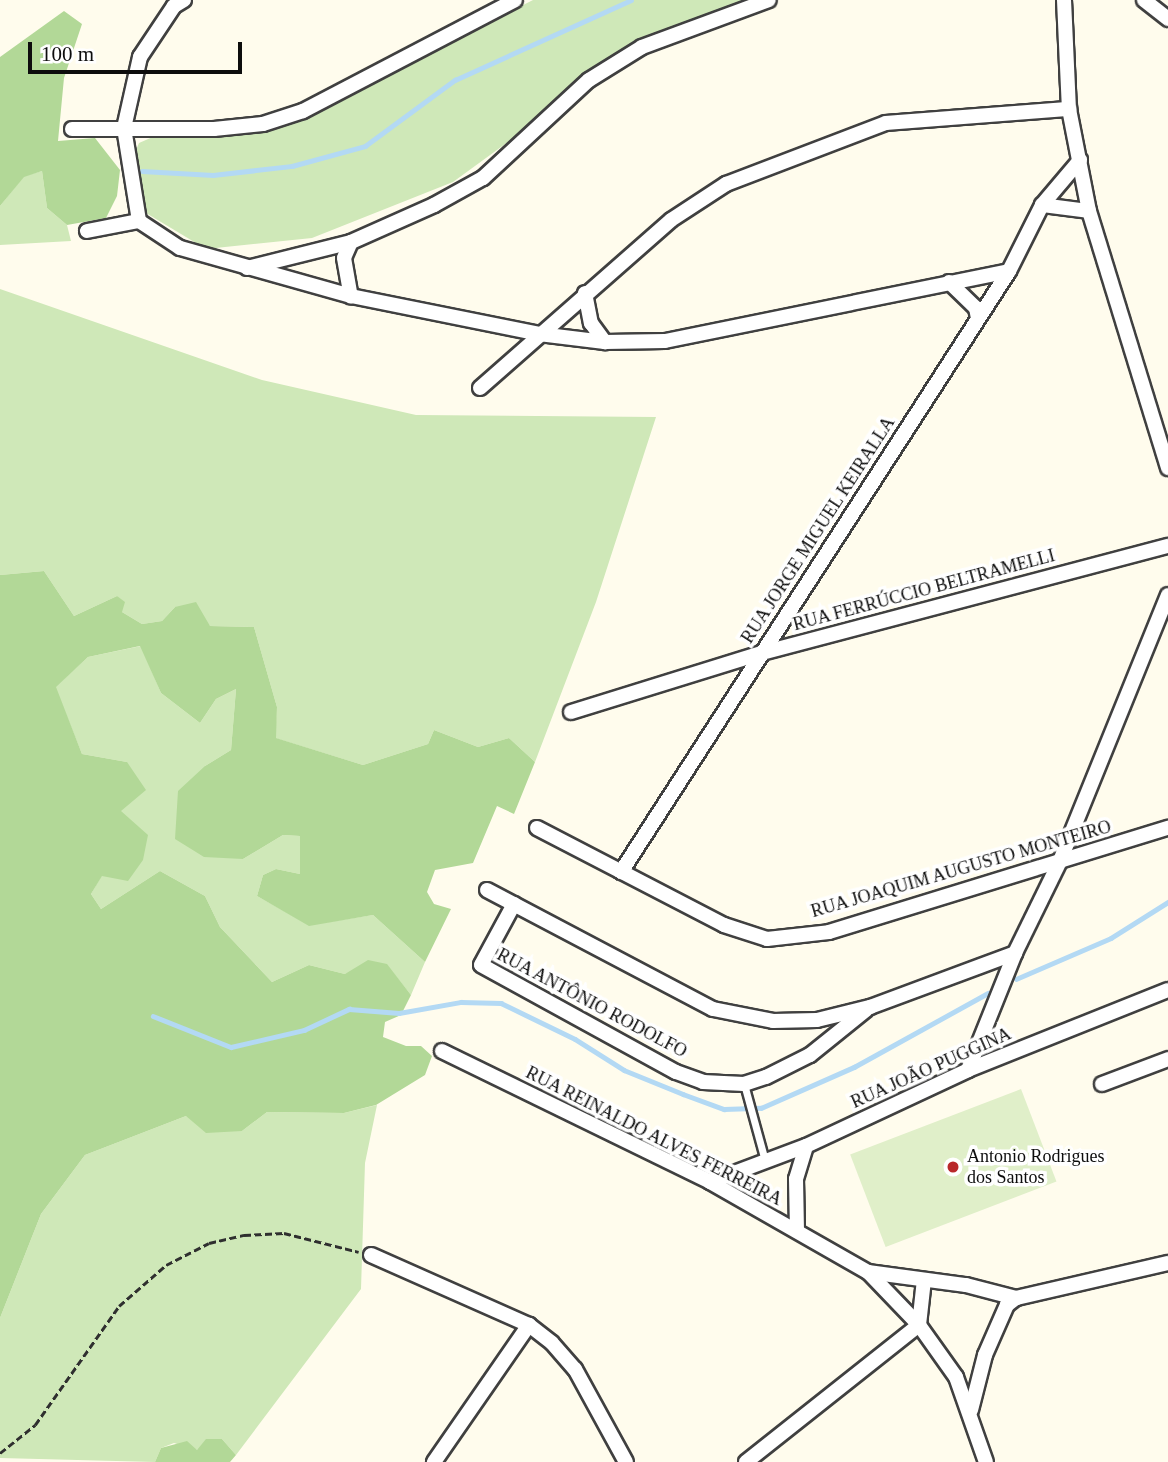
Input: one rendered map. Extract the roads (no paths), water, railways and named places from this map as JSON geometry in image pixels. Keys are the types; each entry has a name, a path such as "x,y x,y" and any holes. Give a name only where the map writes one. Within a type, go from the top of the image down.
{"street":[{"path":"139,221 124,128 140,57 174,6 184,0"},
{"path":"72,129 214,129 263,124 293,114 515,0"},
{"path":"246,269 351,242 483,178 589,80 642,47 769,0"},
{"path":"1064,0 1069,109 1089,211 1168,468"},
{"path":"1144,0 1168,19"},
{"path":"480,388 671,220 726,184 797,154 886,123 1069,109"},
{"name":"RUA JORGE MIGUEL KEIRALLA","path":"621,872 1009,271 1042,205 1080,160"},
{"path":"1042,205 1089,211"},
{"path":"87,231 139,221 180,247 246,269 351,296 540,334 605,342 665,341 1009,271"},
{"path":"351,242 344,258 351,296"},
{"path":"949,282 970,301 978,318"},
{"path":"585,293 592,323 605,342"},
{"name":"RUA FERRÚCCIO BELTRAMELLI","path":"571,712 762,653 1168,546"},
{"path":"968,1070 1016,953 1060,861 1168,595"},
{"name":"RUA JOAQUIM AUGUSTO MONTEIRO","path":"537,828 724,925 767,939 829,932 1168,828"},
{"path":"487,890 713,1009 773,1021 817,1020 870,1007 1016,953"},
{"name":"RUA ANTÔNIO RODOLFO","path":"514,904 481,965 676,1072 703,1082 744,1084 810,1055 870,1007"},
{"name":"RUA JOÃO PUGGINA","path":"710,1182 806,1146 968,1070 1168,990"},
{"name":"RUA REINALDO ALVES FERREIRA","path":"442,1051 710,1182 869,1272 919,1325 956,1377 971,1410 986,1462"},
{"path":"1102,1084 1168,1059"},
{"path":"797,1231 795,1196 806,1146"},
{"path":"371,1255 529,1325 575,1369 626,1462"},
{"path":"869,1272 1016,1298 1168,1263"},
{"path":"746,1462 919,1325 924,1280"},
{"path":"971,1410 981,1369 1007,1305 1016,1298"},
{"path":"434,1462 529,1325"},
{"path":"956,1377 981,1369"}],"lane":[{"path":"744,1084 749,1115 765,1161"}],"waterway":[{"path":"142,171 213,175 292,166 365,146 455,80 631,0"},
{"path":"1016,979 1111,938 1168,902"},
{"path":"153,1016 231,1047 304,1030 349,1009 399,1013 461,1002 501,1003 575,1039 624,1070 683,1094 724,1109 761,1108 854,1067 988,993"}],"place":[{"name":"Antonio Rodrigues dos Santos","path":"953,1167"}]}
